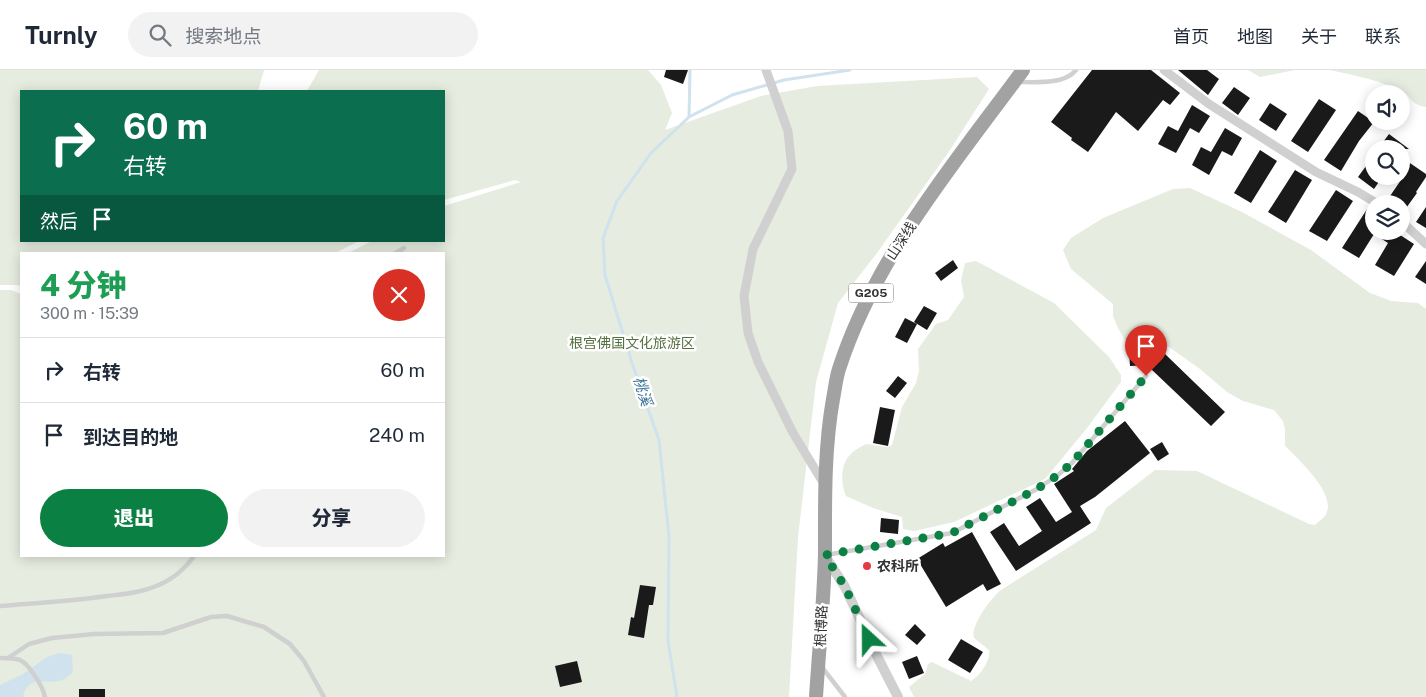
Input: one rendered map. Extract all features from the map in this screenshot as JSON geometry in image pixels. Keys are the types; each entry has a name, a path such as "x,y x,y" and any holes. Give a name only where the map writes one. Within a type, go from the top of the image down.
{"highway":[{"name":"山深线","path":"825,555 824,484 830,416 839,370 855,327 877,279 928,200 1023,70"},
{"name":"根博路","path":"816,697 825,555"}],"street":[{"path":"766,70 788,131 792,169 753,249 744,296 748,333 758,362 793,433 824,484"},
{"path":"1164,70 1209,104 1300,162 1365,196"},
{"path":"1410,229 1426,244"},
{"path":"825,555 845,587 898,697"}],"lane":[{"path":"1014,82 1044,82 1061,79 1068,77 1076,70"},
{"path":"397,252 404,248"},
{"path":"825,555 952,533 1037,489 1072,463 1146,376"},
{"path":"0,606 88,599 138,592 155,587 171,579 185,569 193,557"},
{"path":"8,658 29,644 52,638 94,634 162,633 212,617 227,616 264,627 290,644 304,661 324,697"},
{"path":"0,658 20,660 26,665 42,687 45,697"},
{"path":"818,663 845,697"}],"green space":[{"path":"0,70 264,70 258,90 20,90 20,242 357,242 337,252 20,252 20,286 0,285"},
{"name":"根宫佛国文化旅游区","path":"319,70 648,70 661,85 672,113 665,130 761,96 817,86 977,77 989,89 950,150 877,253 838,303 816,382 798,537 789,697 0,697 0,290 11,290 20,294 20,557 445,557 445,252 350,252 370,242 445,242 445,206 521,182 515,180 445,200 445,90 308,90"},
{"path":"1248,70 1295,70 1260,77"},
{"path":"1330,70 1426,70 1426,107 1416,104 1410,98 1410,85 1386,85 1366,78"},
{"path":"1190,188 1242,212 1311,250 1370,293 1391,301 1418,303 1426,309 1426,697 914,697 909,687 925,674 928,664 932,662 971,681 978,675 987,663 989,650 974,638 975,627 982,612 992,599 1001,590 1096,530 1106,508 1155,470 1197,471 1309,524 1315,525 1326,514 1328,506 1321,487 1307,468 1285,446 1283,421 1274,410 1243,401 1227,392 1200,369 1169,347 1130,343 1125,340 1113,316 1113,304 1071,269 1063,250 1071,238 1103,218 1173,189"},
{"path":"976,261 1054,303 1109,357 1121,375 1121,382 1087,428 1045,479 954,522 914,531 903,529 902,517 873,508 846,496 842,481 844,465 851,454 866,444 887,447 892,445 902,407 916,383 919,371 918,349 936,324 948,320 964,297 961,280 965,263"}],"water":[{"path":"59,653 72,655 73,672 63,680 32,683 25,690 23,697 0,697 0,685 23,674 47,657"}],"building":[{"path":"666,70 688,70 683,84 664,77"},
{"path":"1092,70 1151,70 1180,93 1170,105 1163,100 1138,131 1116,112 1088,152 1051,122"},
{"path":"1178,70 1207,70 1219,79 1208,95"},
{"path":"1234,87 1250,98 1238,115 1222,103"},
{"path":"1319,99 1336,110 1308,152 1291,141"},
{"path":"1270,103 1287,114 1276,131 1259,120"},
{"path":"1192,105 1210,116 1199,133 1190,128 1176,153 1158,144 1168,126 1178,131"},
{"path":"1358,111 1365,116 1365,130 1368,130 1341,171 1324,160"},
{"path":"1225,128 1242,138 1232,156 1222,151 1209,175 1192,165 1201,147 1211,152"},
{"path":"1389,134 1397,140 1385,140"},
{"path":"1260,150 1277,161 1251,203 1234,193"},
{"path":"1410,163 1426,174 1410,203 1410,195 1391,195 1398,185 1410,185"},
{"path":"1365,167 1365,182 1358,177"},
{"path":"1295,170 1312,180 1286,223 1268,212"},
{"path":"1369,185 1377,185 1374,189"},
{"path":"1336,190 1353,201 1327,241 1309,231"},
{"path":"1426,207 1426,228 1416,222"},
{"path":"1365,212 1365,240 1370,240 1359,258 1342,248"},
{"path":"1383,240 1408,240 1414,244 1394,276 1375,265 1388,243"},
{"path":"953,260 958,268 941,281 935,273"},
{"path":"1426,261 1426,284 1415,277"},
{"path":"924,306 937,313 927,330 914,322"},
{"path":"905,318 917,324 907,343 895,337"},
{"path":"1148,350 1149,365 1130,366 1129,351"},
{"path":"1165,354 1225,412 1211,426 1151,369"},
{"path":"898,376 907,383 895,398 886,391"},
{"path":"880,407 895,410 888,446 873,443"},
{"path":"1125,421 1150,453 1095,497 1080,506 1091,523 1016,571 990,532 1004,523 1019,546 1042,531 1026,507 1040,498 1056,522 1072,512 1054,484 1074,471 1072,469 1087,451"},
{"path":"1162,442 1169,454 1158,461 1150,449"},
{"path":"881,518 899,520 898,534 880,532"},
{"path":"972,532 1001,584 987,591 983,584 946,607 917,559 943,543 945,547"},
{"path":"640,585 656,587 653,605 649,605 644,638 628,635 631,617 634,618"},
{"path":"915,624 926,635 917,645 905,635"},
{"path":"961,639 983,652 970,673 948,660"},
{"path":"917,656 924,673 909,679 902,662"},
{"path":"577,661 582,682 560,687 555,666"},
{"path":"79,689 105,689 105,697 79,697"}],"waterway":[{"path":"689,117 690,70"},
{"name":"桃溪","path":"677,697 668,641 669,537 659,440 632,363 605,275 603,238 617,201 651,153 689,117 732,95 784,80 850,70"}],"place":[{"name":"农科所","path":"867,566"}],"route":[{"path":"869,639 845,587 825,555 952,533 1037,489 1072,463 1146,376"}]}
